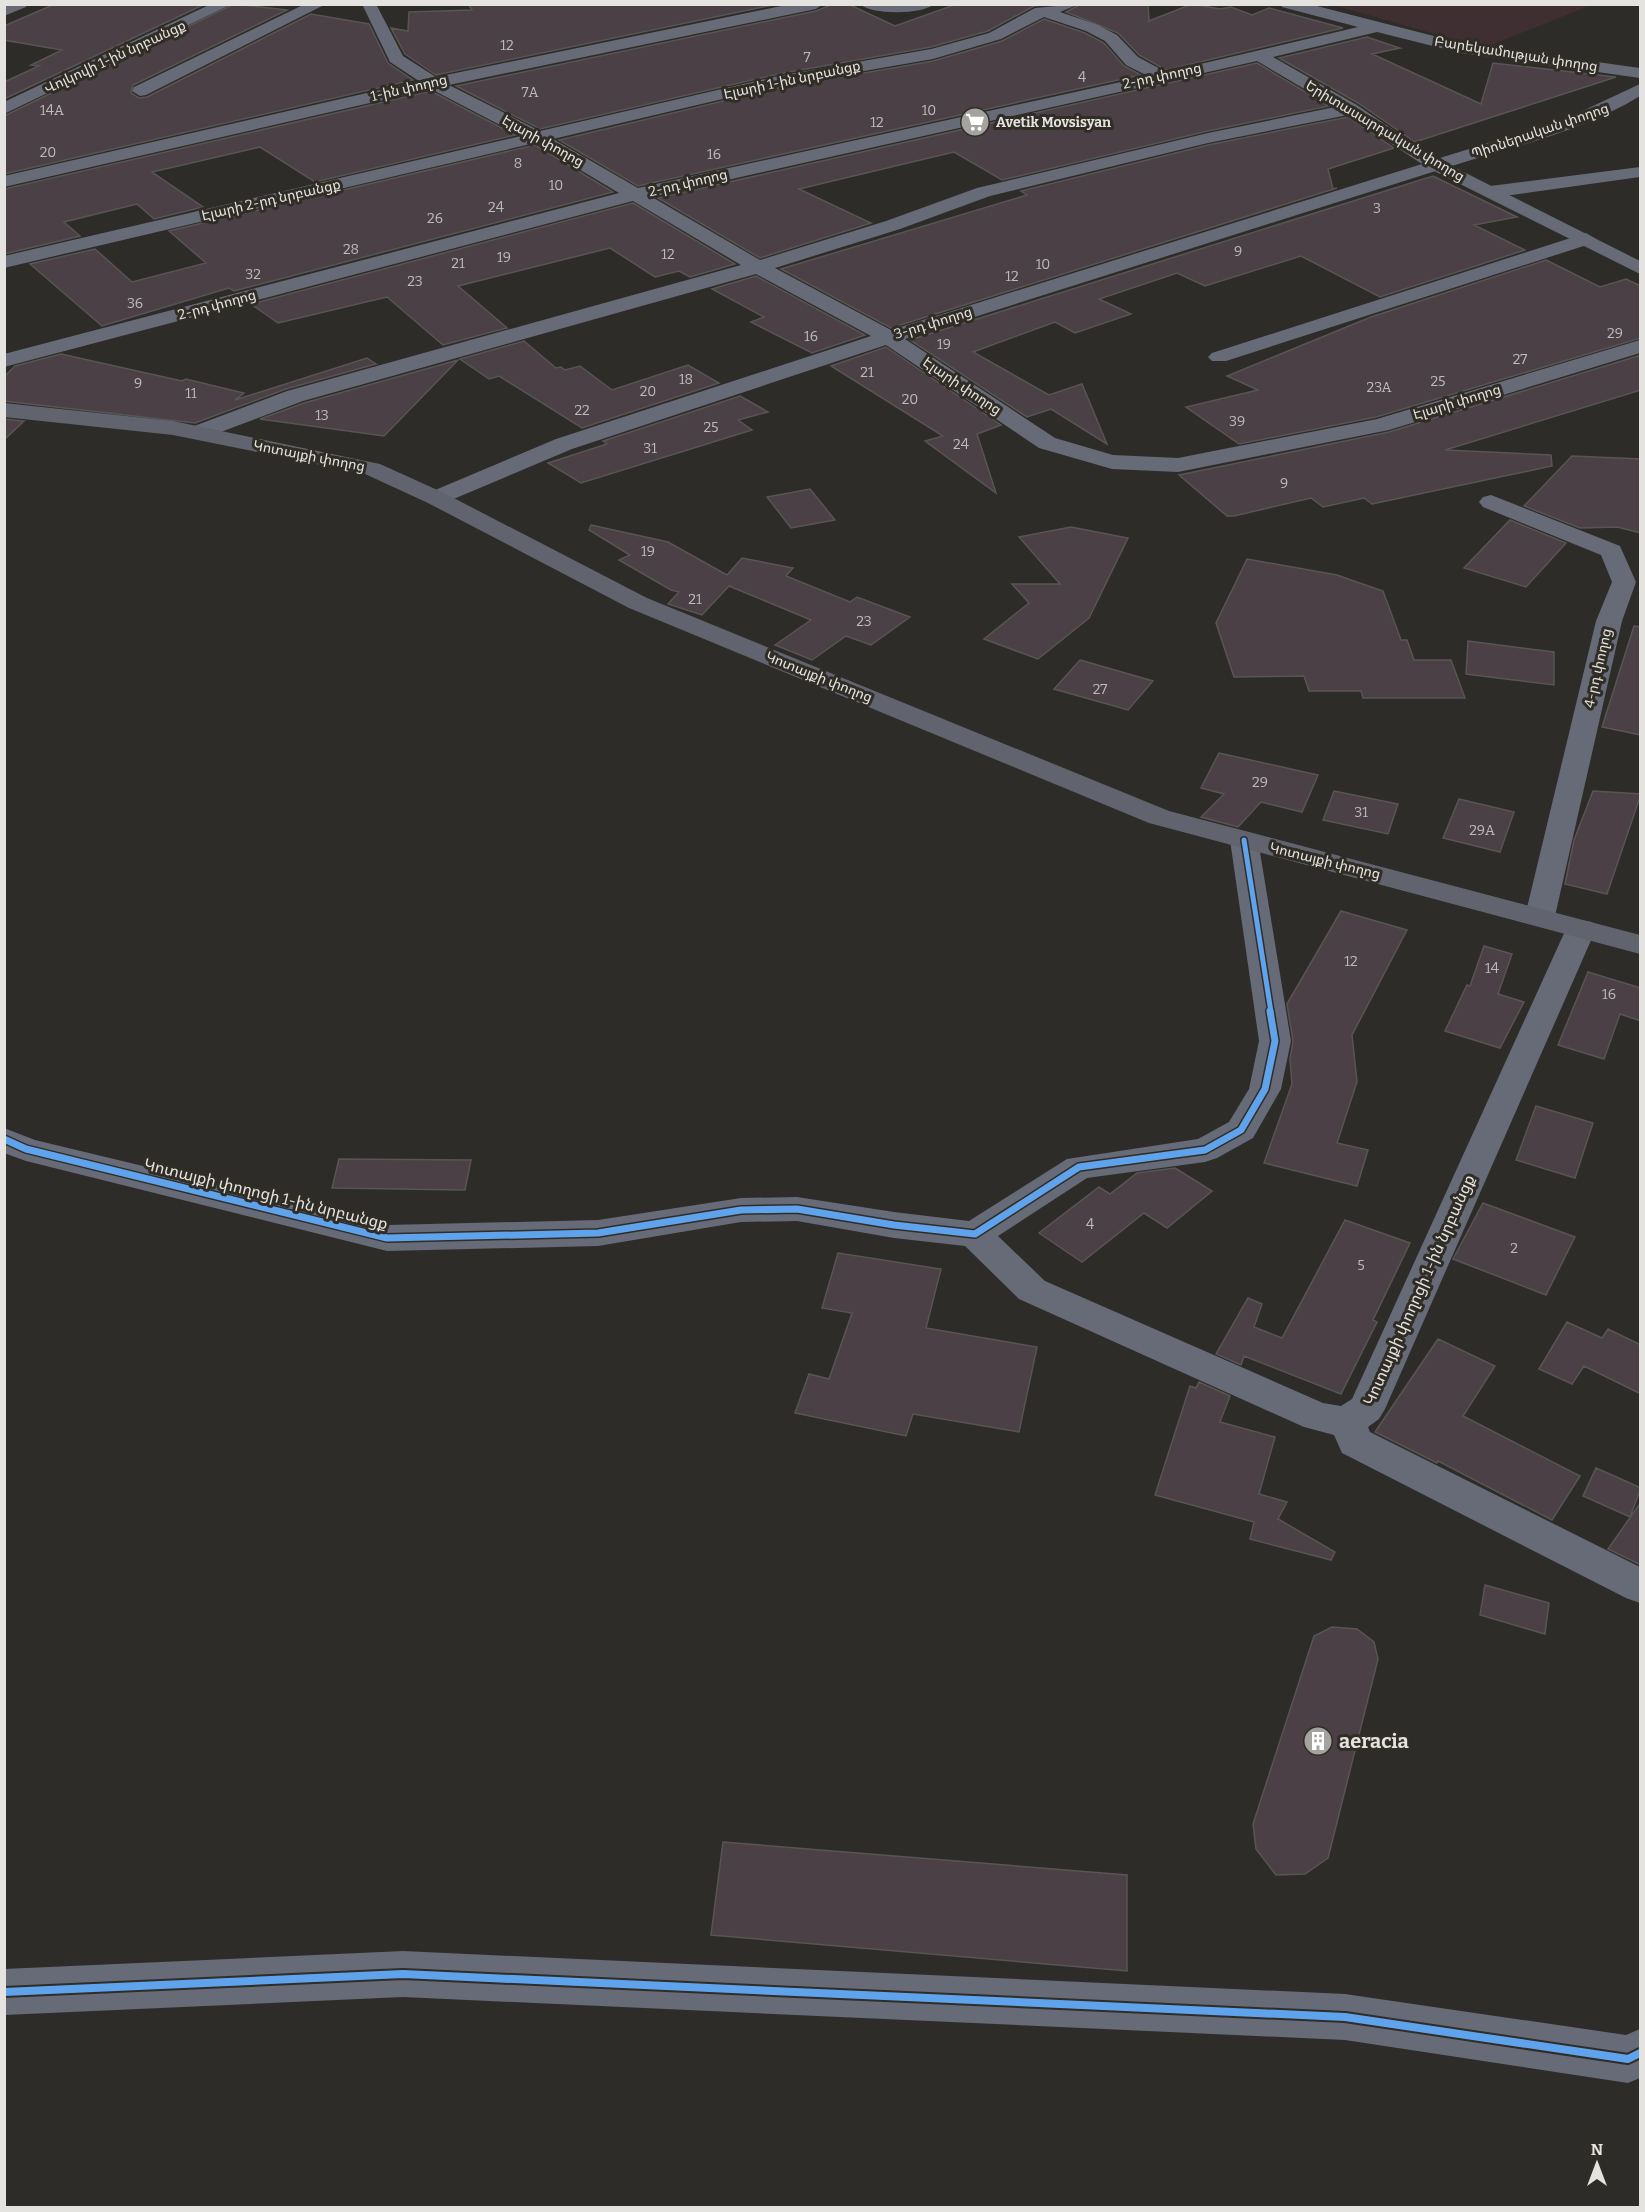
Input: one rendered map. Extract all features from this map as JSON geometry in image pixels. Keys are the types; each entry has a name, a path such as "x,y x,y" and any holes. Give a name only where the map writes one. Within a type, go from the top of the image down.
{"main road":[{"path":"4,11 20,4"},
{"name":"Կոտայքի փողոց","path":"4,410 197,433 372,469 436,498 638,603 1158,817 1540,916 1641,945"}],"street":[{"name":"Վոլկովի 1-ին նրբանցք","path":"4,109 225,4"},
{"path":"310,4 337,6"},
{"name":"1-ին փողոց","path":"4,182 433,83 816,4"},
{"path":"867,4 898,8 927,4"},
{"name":"Էլարի 1-ին նրբանցք","path":"537,136 778,81 966,46 995,36 1042,12 1072,4"},
{"name":"Բարեկամության փողոց","path":"1288,4 1461,48 1641,73"},
{"path":"140,90 316,5"},
{"name":"Էլարի փողոց","path":"369,5 396,59 433,83 537,136 758,267 889,337 1047,442 1112,462 1178,465 1381,425 1641,346"},
{"path":"1019,6 1071,19 1111,38 1132,61 1162,76"},
{"name":"2-րդ փողոց","path":"4,361 638,194 1259,56 1376,27"},
{"name":"Երիտասարդական փողոց","path":"1259,56 1351,109 1436,165 1641,268"},
{"name":"Պիոներական փողոց","path":"1436,165 1589,116 1619,104 1641,89"},
{"path":"197,433 295,396 758,267 893,225 984,192 1208,138 1351,109"},
{"name":"Էլարի 2-րդ նրբանցք","path":"4,262 537,136"},
{"name":"3-րդ փողոց","path":"436,498 564,444 889,337 1436,165"},
{"path":"1490,192 1641,172"},
{"path":"1219,357 1586,239"},
{"name":"4-րդ փողոց","path":"1491,502 1611,551 1624,582 1609,621 1540,916"},
{"path":"975,1234 1079,1167 1205,1149 1241,1130 1265,1089 1275,1041 1244,840"},
{"name":"Կոտայքի փողոցի 1-ին նրբանցք","path":"4,1139 26,1149 387,1238 598,1233 741,1210 796,1209 894,1225 975,1234 1032,1290 1317,1417 1347,1422 1366,1409 1581,929"},
{"path":"1347,1422 1356,1442 1641,1586"},
{"path":"4,1992 404,1974 1345,2017 1628,2059 1641,2053"}],"shaded area":[{"path":"1333,5 1591,5 1484,48"}],"building":[{"path":"55,4 205,4 4,99 4,82 39,66 31,65 62,50 4,40 4,26"},
{"path":"234,4 287,10 133,85 131,93 139,98 147,97 311,14 369,24 388,63 413,80 4,174 4,116"},
{"path":"468,4 777,4 436,75 405,54 391,28 408,31 409,12 472,10"},
{"path":"833,4 848,4 895,26 957,4 1049,4 1034,6 988,31 931,47 778,74 540,129 456,86 816,11"},
{"path":"1081,4 1148,4 1149,21 1192,4 1220,9 1231,7 1252,15 1269,8 1343,28 1166,70 1139,55 1118,33 1066,12"},
{"path":"1044,19 1085,33 1104,43 1124,66 1141,75 638,186 559,140 778,88 933,61 1002,41"},
{"path":"1367,37 1400,48 1372,54 1481,104 1493,63 1616,77 1415,142 1358,103 1279,58"},
{"path":"1257,63 1329,106 1208,131 1002,180 954,152 799,189 871,223 760,258 658,198"},
{"path":"431,91 515,135 315,182 260,147 152,172 203,207 154,219 137,204 64,222 80,236 4,254 4,189"},
{"path":"1348,117 1394,148 1328,169 1333,189 1337,188 891,328 781,269 1027,195 1021,191 1208,145"},
{"path":"535,145 613,192 234,291 229,288 102,326 30,264 95,249 132,282 206,263 169,231"},
{"path":"1433,176 1517,217 1474,225 1525,250 1380,297 1301,256 1205,286 1177,273 1099,299 1131,314 1075,333 1055,322 973,352 1049,395 1082,384 1107,444 1051,409 1027,417 910,340"},
{"path":"633,203 735,264 690,277 679,271 655,277 610,248 458,286 507,328 443,345 387,297 278,323 251,304"},
{"path":"1546,260 1600,287 1626,279 1641,286 1641,338 1376,417 1239,444 1186,407 1258,390 1227,376 1371,317"},
{"path":"756,276 865,335 812,353 751,322 764,317 712,289"},
{"path":"524,341 556,368 561,367 565,370 580,366 612,390 688,365 719,383 582,428 499,376 489,379 460,359"},
{"path":"886,347 1001,425 977,434 996,493 925,441 943,436 831,366"},
{"path":"61,354 244,393 235,400 367,358 376,364 286,389 195,423 4,401 4,377 15,366"},
{"path":"1641,355 1641,390 1445,450 1551,455 1552,466 1372,504 1364,498 1323,507 1311,498 1234,516 1227,516 1179,475 1389,432"},
{"path":"458,360 384,436 260,419 304,403"},
{"path":"740,396 768,412 738,420 752,430 581,483 548,463 607,444 603,441"},
{"path":"4,419 24,421 4,440"},
{"path":"1572,456 1641,459 1641,533 1617,527 1580,528 1524,506"},
{"path":"810,489 835,520 791,528 767,497"},
{"path":"1510,520 1566,543 1526,587 1464,568"},
{"path":"591,525 668,542 727,575 742,558 793,568 786,576 850,602 857,597 910,617 871,645 846,636 812,660 775,645 811,620 729,586 702,615 668,604 679,592 671,590 619,560 630,555 589,530"},
{"path":"1071,527 1128,538 1089,618 1038,659 984,639 1029,603 1012,584 1060,584 1019,537"},
{"path":"1247,559 1337,575 1383,591 1401,640 1407,640 1414,660 1451,660 1465,698 1363,698 1361,691 1309,691 1304,676 1234,677 1216,623"},
{"path":"1634,626 1641,627 1641,735 1602,727"},
{"path":"1468,641 1554,652 1554,685 1466,674"},
{"path":"1080,660 1153,681 1128,710 1054,689"},
{"path":"1219,753 1318,775 1302,812 1261,802 1238,827 1201,817 1224,794 1201,788"},
{"path":"1334,791 1398,804 1388,834 1323,820"},
{"path":"1593,791 1641,794 1607,894 1565,884 1574,840"},
{"path":"1459,799 1514,812 1500,852 1443,838"},
{"path":"1341,911 1407,930 1352,1035 1357,1082 1337,1143 1368,1150 1357,1186 1264,1163 1292,1084 1290,1059 1293,1041 1287,1004"},
{"path":"1484,946 1512,954 1498,994 1524,1002 1500,1048 1445,1031 1467,985 1470,986"},
{"path":"1588,972 1641,988 1641,1021 1620,1014 1604,1059 1558,1045"},
{"path":"1536,1106 1593,1123 1575,1178 1516,1160"},
{"path":"339,1159 471,1160 465,1190 332,1188"},
{"path":"1175,1168 1212,1191 1167,1228 1144,1213 1082,1262 1039,1233 1099,1187 1110,1194 1137,1173"},
{"path":"1483,1203 1575,1237 1546,1295 1453,1259"},
{"path":"1345,1220 1410,1243 1373,1320 1377,1322 1341,1394 1244,1356 1241,1365 1216,1354 1248,1298 1262,1304 1254,1327 1282,1338"},
{"path":"838,1253 941,1269 926,1328 1037,1347 1019,1432 913,1414 906,1436 795,1413 809,1374 829,1379 852,1313 822,1308"},
{"path":"1567,1322 1602,1338 1608,1329 1641,1345 1641,1394 1584,1366 1572,1384 1539,1369"},
{"path":"1438,1339 1495,1366 1463,1416 1580,1476 1552,1520 1438,1461 1437,1463 1375,1432"},
{"path":"1199,1382 1230,1396 1220,1422 1275,1437 1259,1494 1287,1502 1278,1519 1335,1552 1331,1560 1250,1539 1254,1522 1155,1495 1190,1386 1196,1388"},
{"path":"1596,1468 1641,1488 1630,1517 1583,1496"},
{"path":"1641,1502 1641,1565 1608,1549"},
{"path":"1485,1585 1549,1603 1545,1634 1480,1615"},
{"name":"aeracia","path":"1332,1627 1357,1629 1374,1642 1378,1659 1328,1858 1305,1874 1276,1875 1256,1849 1253,1824 1314,1636"},
{"path":"723,1842 1127,1875 1127,1971 711,1935"}],"cycle path":[{"path":"4,1139 26,1149 387,1238 598,1233 741,1210 797,1209 894,1225 975,1234 1079,1167 1205,1150 1241,1130 1265,1089 1275,1041 1244,840"},
{"path":"4,1992 403,1974 1345,2017 1628,2059 1640,2053"}],"place":[{"name":"Avetik Movsisyan","path":"975,122"},
{"name":"aeracia","path":"1318,1741"}]}
